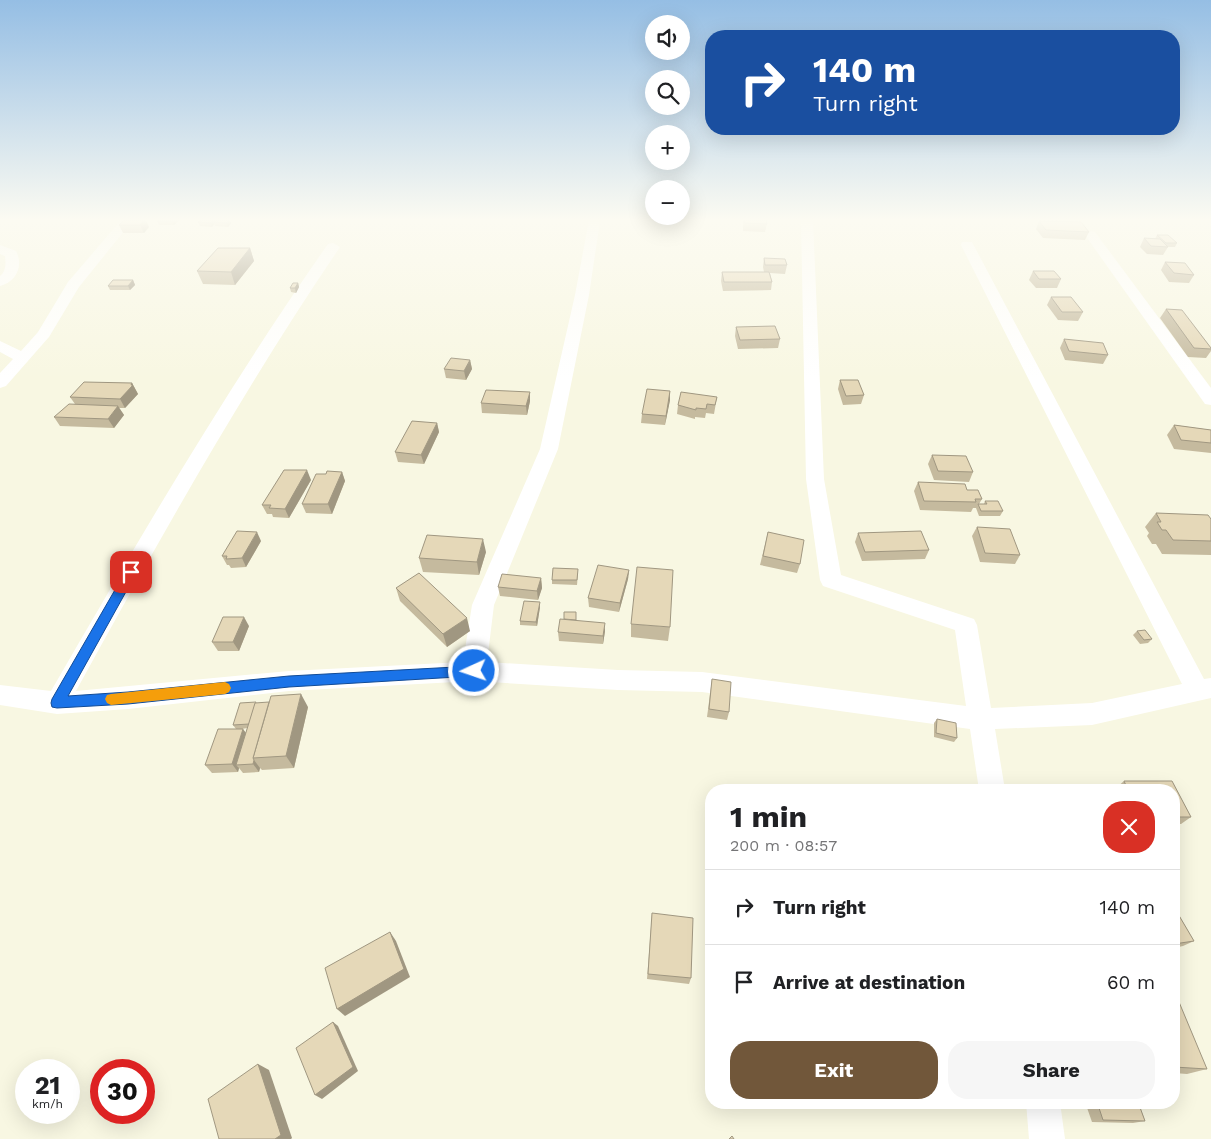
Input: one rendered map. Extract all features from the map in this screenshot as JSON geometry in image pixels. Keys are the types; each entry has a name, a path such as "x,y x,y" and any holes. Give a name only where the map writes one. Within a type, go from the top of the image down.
{"street":[{"path":"0,282 12,273"},
{"path":"0,383 44,334 73,284 82,273"},
{"path":"57,703 168,506 283,318 315,273"},
{"path":"474,671 483,605 549,449 586,273"},
{"path":"809,273 815,479 831,580 966,625 991,784"},
{"path":"0,695 57,703 128,698 289,681 474,671 618,680 702,682 980,719 1092,714 1204,690 982,273"},
{"path":"1118,273 1211,400"},
{"path":"0,346 23,358"},
{"path":"1044,1109 1047,1139"}],"building":[{"path":"722,273 769,273 772,282 724,282"},
{"path":"1035,273 1056,273 1061,279 1039,279"},
{"path":"1176,273 1193,273 1194,275"},
{"path":"113,280 133,280 128,286 108,286"},
{"path":"293,283 298,283 295,288 290,288"},
{"path":"1051,297 1071,297 1083,312 1062,312"},
{"path":"1166,309 1182,310 1211,349 1194,348"},
{"path":"775,326 780,339 740,340 736,327"},
{"path":"1064,339 1103,343 1108,355 1069,351"},
{"path":"451,358 470,360 464,371 444,369"},
{"path":"840,380 858,380 864,395 846,396"},
{"path":"84,382 132,383 131,385 133,385 120,399 70,397"},
{"path":"647,389 670,391 666,416 642,414"},
{"path":"486,390 530,392 526,406 481,403"},
{"path":"681,392 717,397 715,405 707,404 706,409 696,408 696,410 678,405"},
{"path":"69,404 118,406 108,419 54,417"},
{"path":"412,421 437,423 421,455 395,452"},
{"path":"1174,425 1211,430 1211,443 1181,440"},
{"path":"932,455 966,456 973,472 938,471"},
{"path":"284,470 307,470 285,509 269,508 271,505 262,505"},
{"path":"327,471 342,472 328,504 302,504 316,474 326,474"},
{"path":"918,482 965,484 967,490 978,490 982,499 975,499 976,502 924,501"},
{"path":"985,501 998,501 1003,511 981,511 978,504 987,504"},
{"path":"1156,513 1208,515 1211,519 1211,541 1173,540 1166,530 1162,530 1157,522 1161,522"},
{"path":"977,527 1010,529 1020,555 985,553"},
{"path":"237,531 257,532 242,558 226,559 227,556 222,556"},
{"path":"921,531 929,550 865,552 858,533"},
{"path":"768,532 804,540 800,564 763,556"},
{"path":"427,535 483,539 477,562 419,558"},
{"path":"598,565 629,570 620,603 588,598"},
{"path":"637,567 673,570 670,627 631,624"},
{"path":"553,568 578,569 577,580 552,580"},
{"path":"419,573 467,618 443,634 396,588"},
{"path":"502,574 541,578 537,591 498,587"},
{"path":"524,601 540,602 536,622 520,621"},
{"path":"564,612 576,612 576,620 564,619"},
{"path":"223,617 244,617 233,642 212,642"},
{"path":"560,619 605,623 603,636 558,632"},
{"path":"1145,630 1152,639 1144,640 1137,631"},
{"path":"712,679 731,682 729,712 709,709"},
{"path":"301,694 286,756 253,758 271,696"},
{"path":"256,702 249,724 233,725 240,703"},
{"path":"269,702 253,764 236,765 255,703"},
{"path":"937,719 956,723 957,738 936,733"},
{"path":"218,729 243,729 232,764 205,765"},
{"path":"1124,781 1172,781 1174,784 1125,784"},
{"path":"1180,796 1191,817 1180,817"},
{"path":"652,913 693,918 691,978 648,974"},
{"path":"1180,917 1194,941 1180,943"},
{"path":"390,932 404,969 337,1009 325,968"},
{"path":"1180,1004 1207,1069 1180,1067"},
{"path":"333,1022 353,1067 315,1095 296,1048"},
{"path":"258,1064 281,1135 275,1139 219,1139 208,1099"},
{"path":"1099,1109 1141,1109 1145,1121 1103,1120"}],"slow traffic":[{"path":"111,699 225,688"}],"route":[{"path":"131,572 57,703 128,698 289,681 474,671"}]}
